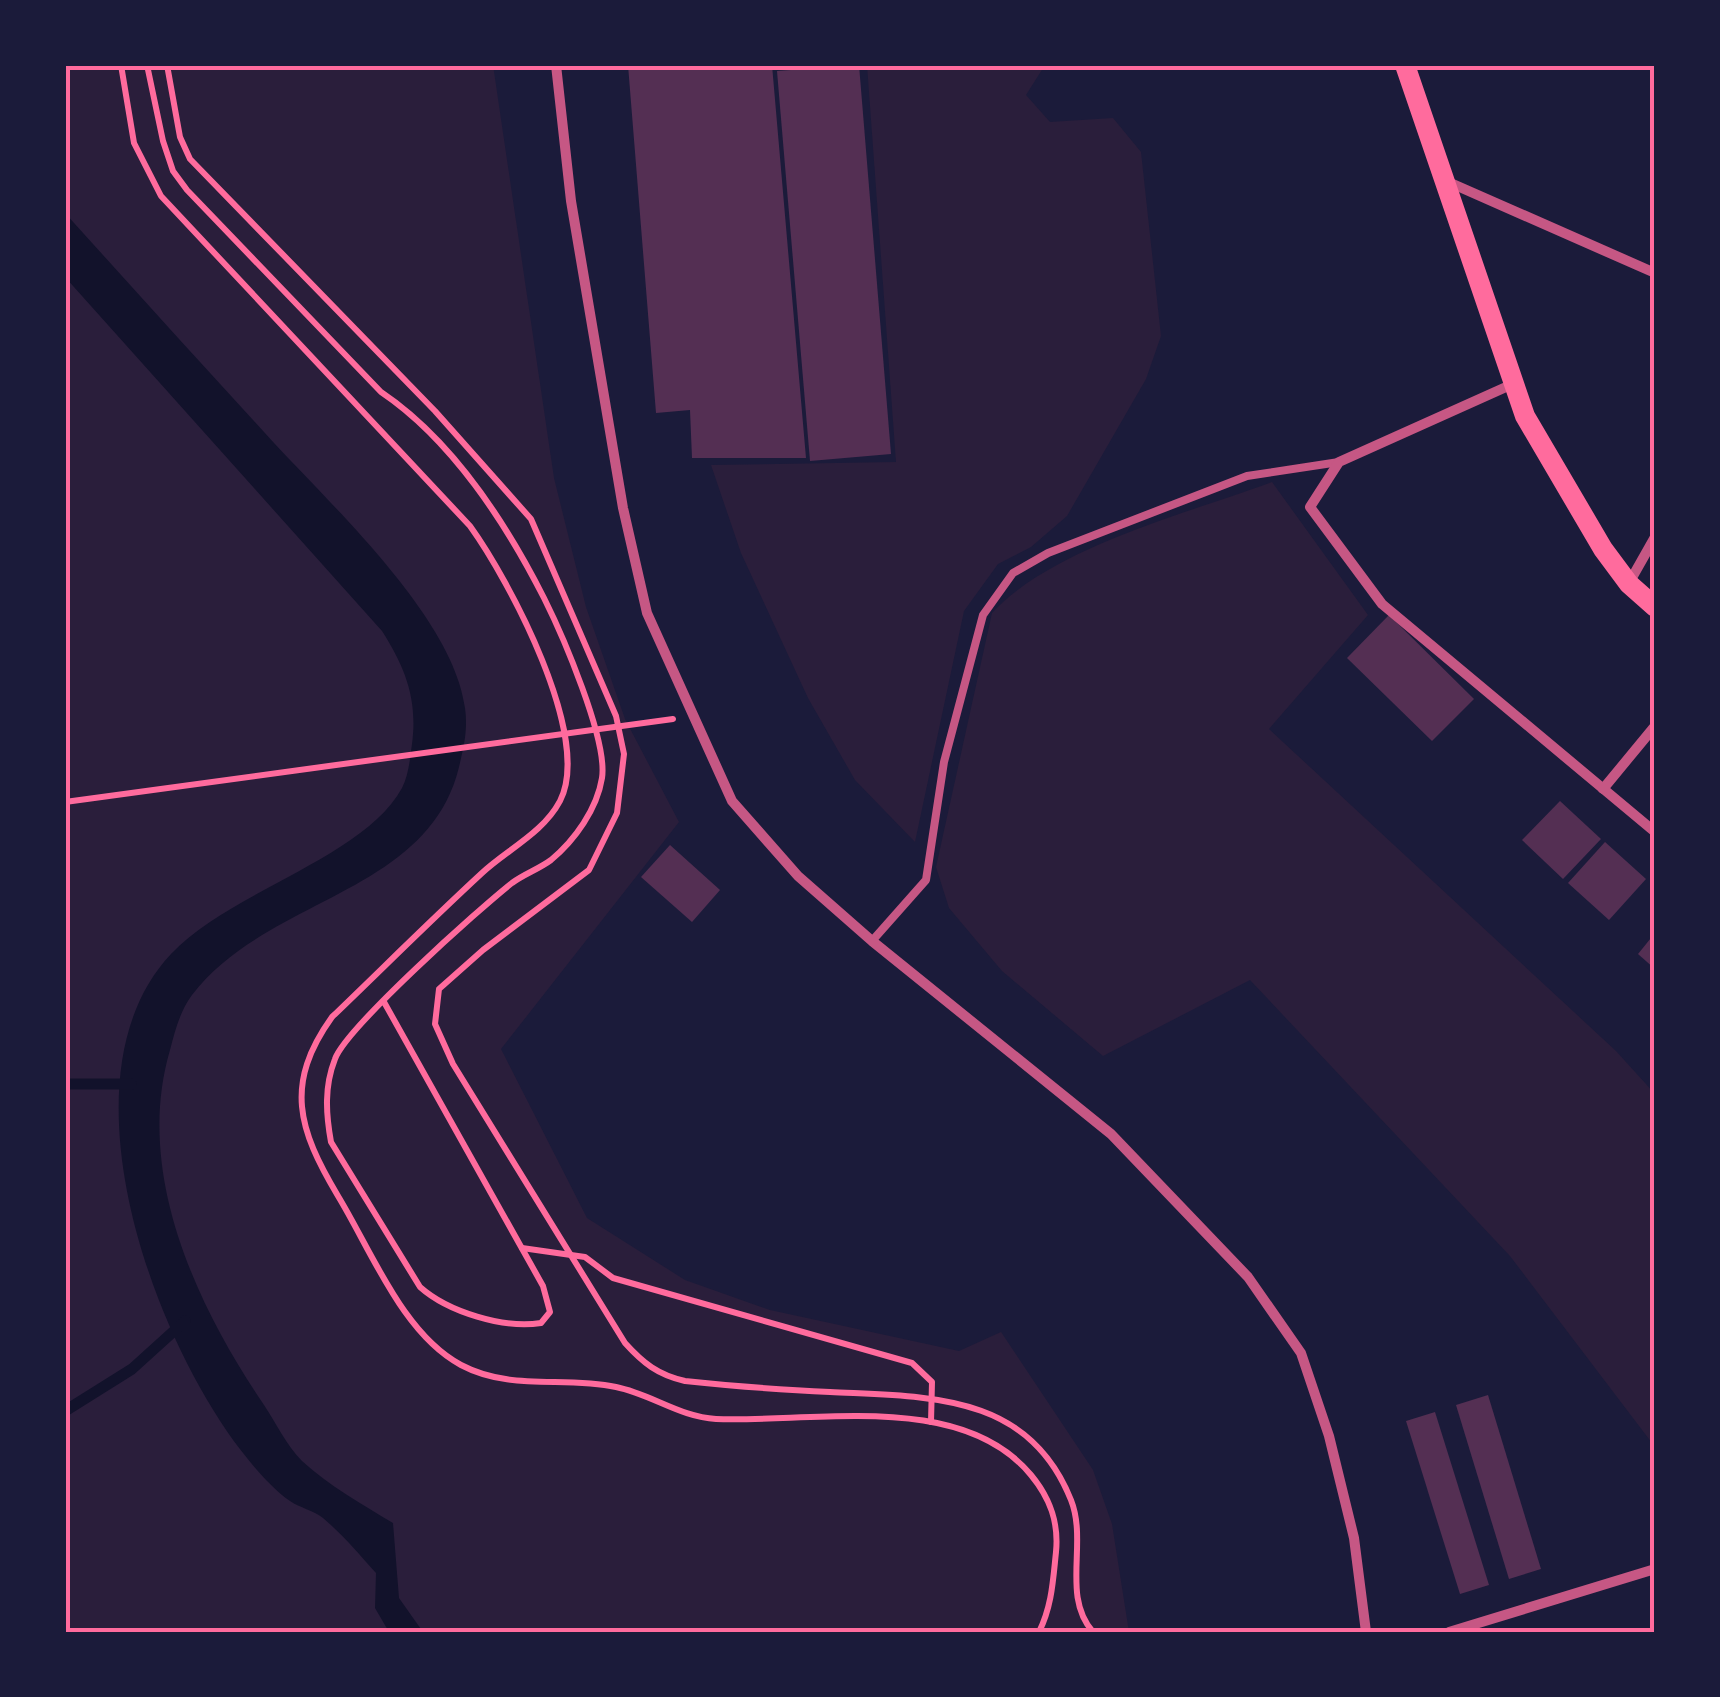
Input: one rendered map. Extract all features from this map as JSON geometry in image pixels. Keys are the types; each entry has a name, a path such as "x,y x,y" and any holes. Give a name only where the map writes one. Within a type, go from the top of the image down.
{"main road":[{"path":"1405,65 1525,416 1629,584 1655,607"}],"street":[{"path":"556,65 571,202 623,508 647,613 732,801 798,876 872,941 1111,1134 1248,1277 1301,1353 1330,1436 1354,1538 1366,1632"},
{"path":"1445,180 1655,273"},
{"path":"1516,383 1339,462 1310,507 1382,604 1655,832"},
{"path":"1629,584 1655,536"},
{"path":"1603,789 1655,726"},
{"path":"1449,1632 1655,1569"}],"lane":[{"path":"872,941 926,880 944,762 983,615 1013,573 1048,554 1247,476 1339,462"}],"path":[{"path":"121,65 134,142 160,196 470,526 500,567 568,736 571,755 564,789 538,829 486,870 332,1017 312,1046 298,1104 329,1181 432,1346 495,1380 598,1384 642,1392 690,1415 712,1419 786,1415 931,1422 980,1435 1004,1449 1043,1490 1058,1536 1049,1612 1039,1632"},
{"path":"148,65 163,141 186,190 380,392 412,413 516,544 548,607 602,757 602,778 577,834 549,862 489,901 384,1002 335,1056 326,1114 331,1142 420,1287 435,1301 525,1326 541,1323 550,1312 550,1302 384,1002"},
{"path":"168,65 180,137 190,158 435,411 531,519 619,728 624,754 617,813 589,870 446,980 434,1008 436,1024 453,1064 625,1343 643,1363 665,1377 784,1390 958,1400 1007,1422 1034,1445 1060,1478 1078,1525 1077,1609 1093,1632"},
{"path":"65,802 568,736 691,716"},
{"path":"522,1248 585,1257 613,1278 912,1363 932,1382 931,1422"}],"shaded area":[{"path":"65,65 493,65 554,478 586,607 625,719 679,822 501,1049 587,1218 685,1280 770,1310 959,1351 1001,1332 1093,1470 1112,1524 1129,1632 65,1632"},
{"path":"867,65 1045,65 1026,95 1050,122 1113,118 1141,152 1161,336 1146,379 1067,516 1031,547 998,564 964,611 915,842 855,780 808,698 741,553 711,465 896,462"},
{"path":"65,213 383,561 437,635 455,672 465,708 461,759 442,810 415,843 380,870 261,936 223,962 184,1008 161,1096 160,1143 166,1190 178,1236 216,1324 297,1455 334,1486 393,1523 399,1598 423,1632 389,1632 375,1608 376,1573 323,1518 290,1501 267,1481 213,1409 180,1349 152,1281 131,1210 120,1138 121,1069 137,1006 171,954 196,932 328,855 384,813 402,788 409,766 413,712 408,684 382,631 65,277"},
{"path":"1272,482 1368,615 1269,729 1616,1051 1655,1094 1655,1447 1510,1256 1250,980 1103,1056 1002,971 949,908 936,867 992,613 1049,569 1085,551"}],"building":[{"path":"628,65 772,65 806,458 692,458 690,410 656,413"},
{"path":"859,65 891,454 810,461 777,71"},
{"path":"1389,615 1474,699 1432,741 1347,658"},
{"path":"1560,801 1601,839 1563,879 1522,840"},
{"path":"1605,842 1646,879 1609,920 1568,883"},
{"path":"670,845 720,890 692,922 641,877"},
{"path":"1655,933 1655,969 1638,954"},
{"path":"1488,1395 1541,1569 1509,1579 1456,1405"},
{"path":"1435,1412 1489,1585 1460,1594 1406,1421"}],"waterway":[{"path":"65,1084 131,1084"},
{"path":"65,1411 132,1369 185,1321"}]}
